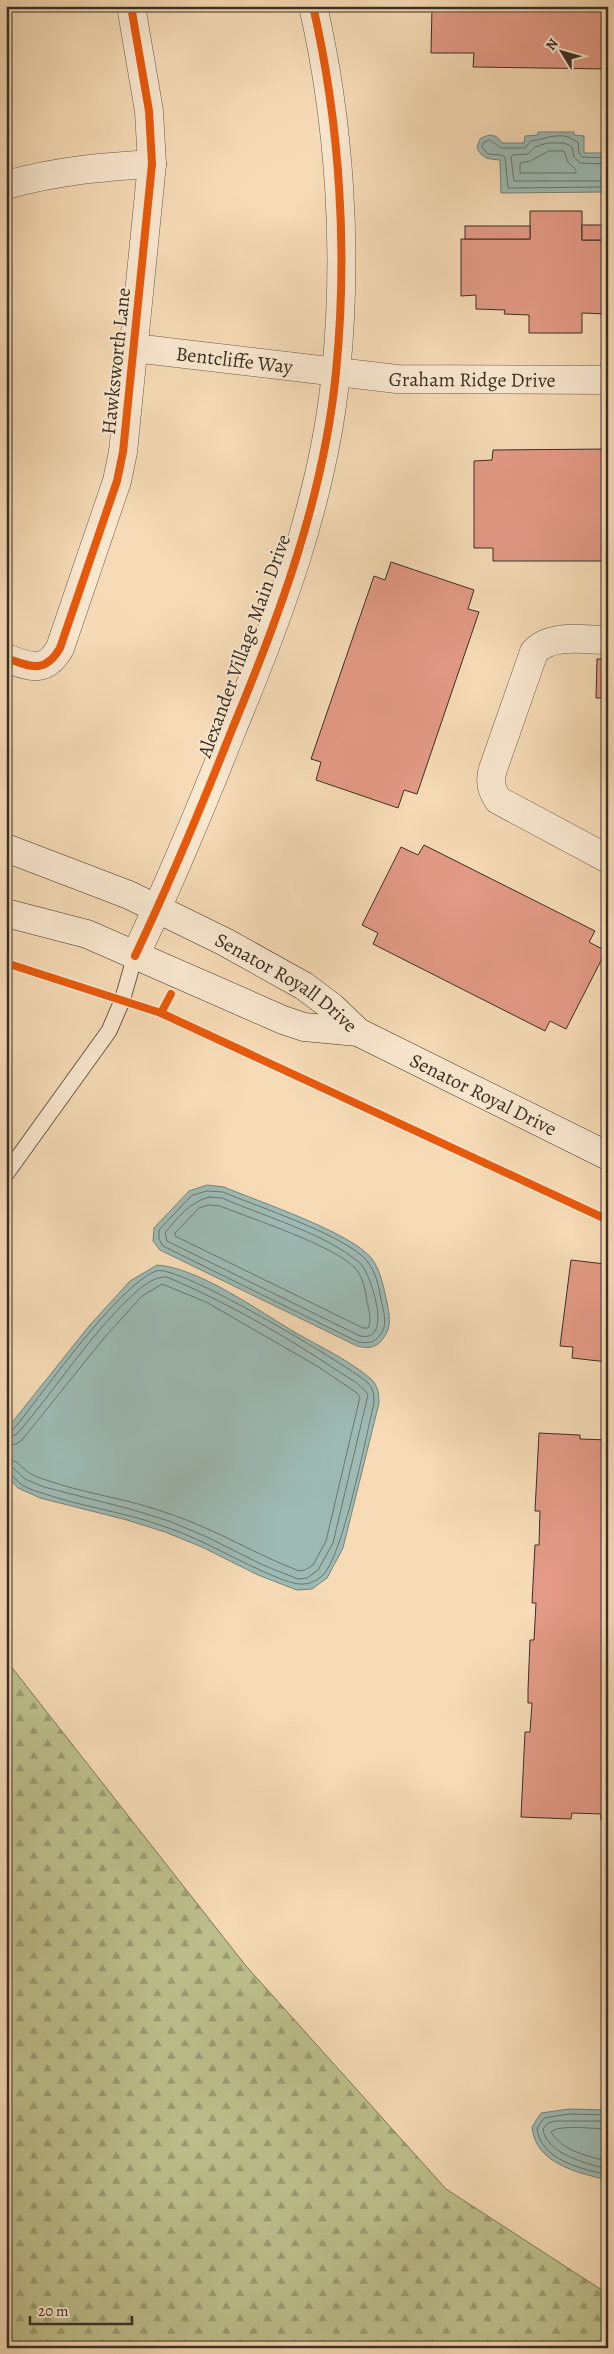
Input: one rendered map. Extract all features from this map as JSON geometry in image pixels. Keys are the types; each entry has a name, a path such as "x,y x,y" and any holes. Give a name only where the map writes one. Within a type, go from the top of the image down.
{"street":[{"name":"Hawksworth Lane","path":"6,658 26,665 45,665 54,659 60,648 117,481 123,452 152,164 149,111 131,6"},
{"name":"Alexander Village Main Drive","path":"135,956 158,908 265,649 284,597 314,493 324,447 336,372 341,261 340,200 327,78 314,6"},
{"path":"6,185 44,174 152,164"},
{"name":"Bentcliffe Way","path":"134,348 336,372"},
{"name":"Graham Ridge Drive","path":"336,372 397,379 608,380"},
{"path":"608,640 554,641 544,644 534,652 493,768 491,784 493,793 498,800 608,859"},
{"name":"Senator Royall Drive","path":"6,848 129,894 158,908 304,986 332,1007 358,1032"},
{"name":"Senator Royall Drive","path":"6,913 87,934 283,1020 304,1027 358,1032"},
{"name":"Senator Royal Drive","path":"358,1032 608,1156"}],"lane":[{"name":"Alexander Village Main Drive","path":"6,1174 109,1031 122,1000 135,956"}],"green space":[{"path":"6,1660 246,1966 446,2189 608,2294 608,2348 6,2348"}],"water":[{"path":"538,132 574,132 574,135 584,136 584,153 608,153 608,192 501,193 500,160 489,159 481,154 477,147 480,139 492,135 502,143 524,143 525,136 538,135"},
{"path":"207,1185 224,1187 303,1218 326,1228 362,1249 375,1263 381,1277 389,1311 387,1332 381,1341 371,1347 357,1346 160,1250 153,1241 154,1228 189,1191"},
{"path":"157,1265 174,1268 210,1282 335,1354 371,1379 377,1387 379,1403 343,1548 327,1578 312,1589 297,1590 258,1575 202,1547 165,1532 127,1520 40,1498 18,1488 6,1476 6,1430 89,1326 130,1281"},
{"path":"569,2109 608,2110 608,2180 571,2170 549,2158 535,2139 532,2127 541,2113"}],"building":[{"path":"432,6 608,6 608,69 473,67 474,53 431,53"},
{"path":"530,211 582,211 582,240 608,240 606,314 582,313 582,333 529,333 529,315 504,314 505,310 476,309 476,295 461,296 461,239 530,239"},
{"path":"582,225 608,225 608,240 582,240"},
{"path":"465,226 530,226 530,239 465,239"},
{"path":"608,449 608,561 493,561 493,548 474,548 474,461 492,460 493,450"},
{"path":"391,562 474,590 468,609 479,612 417,794 404,790 398,808 316,780 321,762 311,759 374,576 385,580"},
{"path":"597,659 608,659 608,698 596,698"},
{"path":"424,845 595,931 589,942 606,951 566,1029 550,1021 545,1031 373,944 378,933 362,925 401,847 418,855"},
{"path":"606,1252 608,1252 608,1362 572,1358 573,1347 560,1346 571,1260 605,1264"},
{"path":"539,1433 580,1435 580,1439 608,1440 608,1821 601,1820 601,1814 572,1813 571,1819 521,1817 525,1732 530,1732 532,1703 528,1703 528,1690 530,1640 534,1640 536,1603 532,1603 535,1545 539,1545 540,1511 535,1511"}],"cycle path":[{"path":"6,658 30,666 43,665 49,662 60,648 117,481 123,452 152,164 149,111 131,6"},
{"path":"135,956 197,817 249,689 282,601 310,511 330,419 340,326 341,234 339,188 330,96 313,6"},
{"path":"6,963 161,1013"},
{"path":"171,994 161,1013 608,1220"}]}
